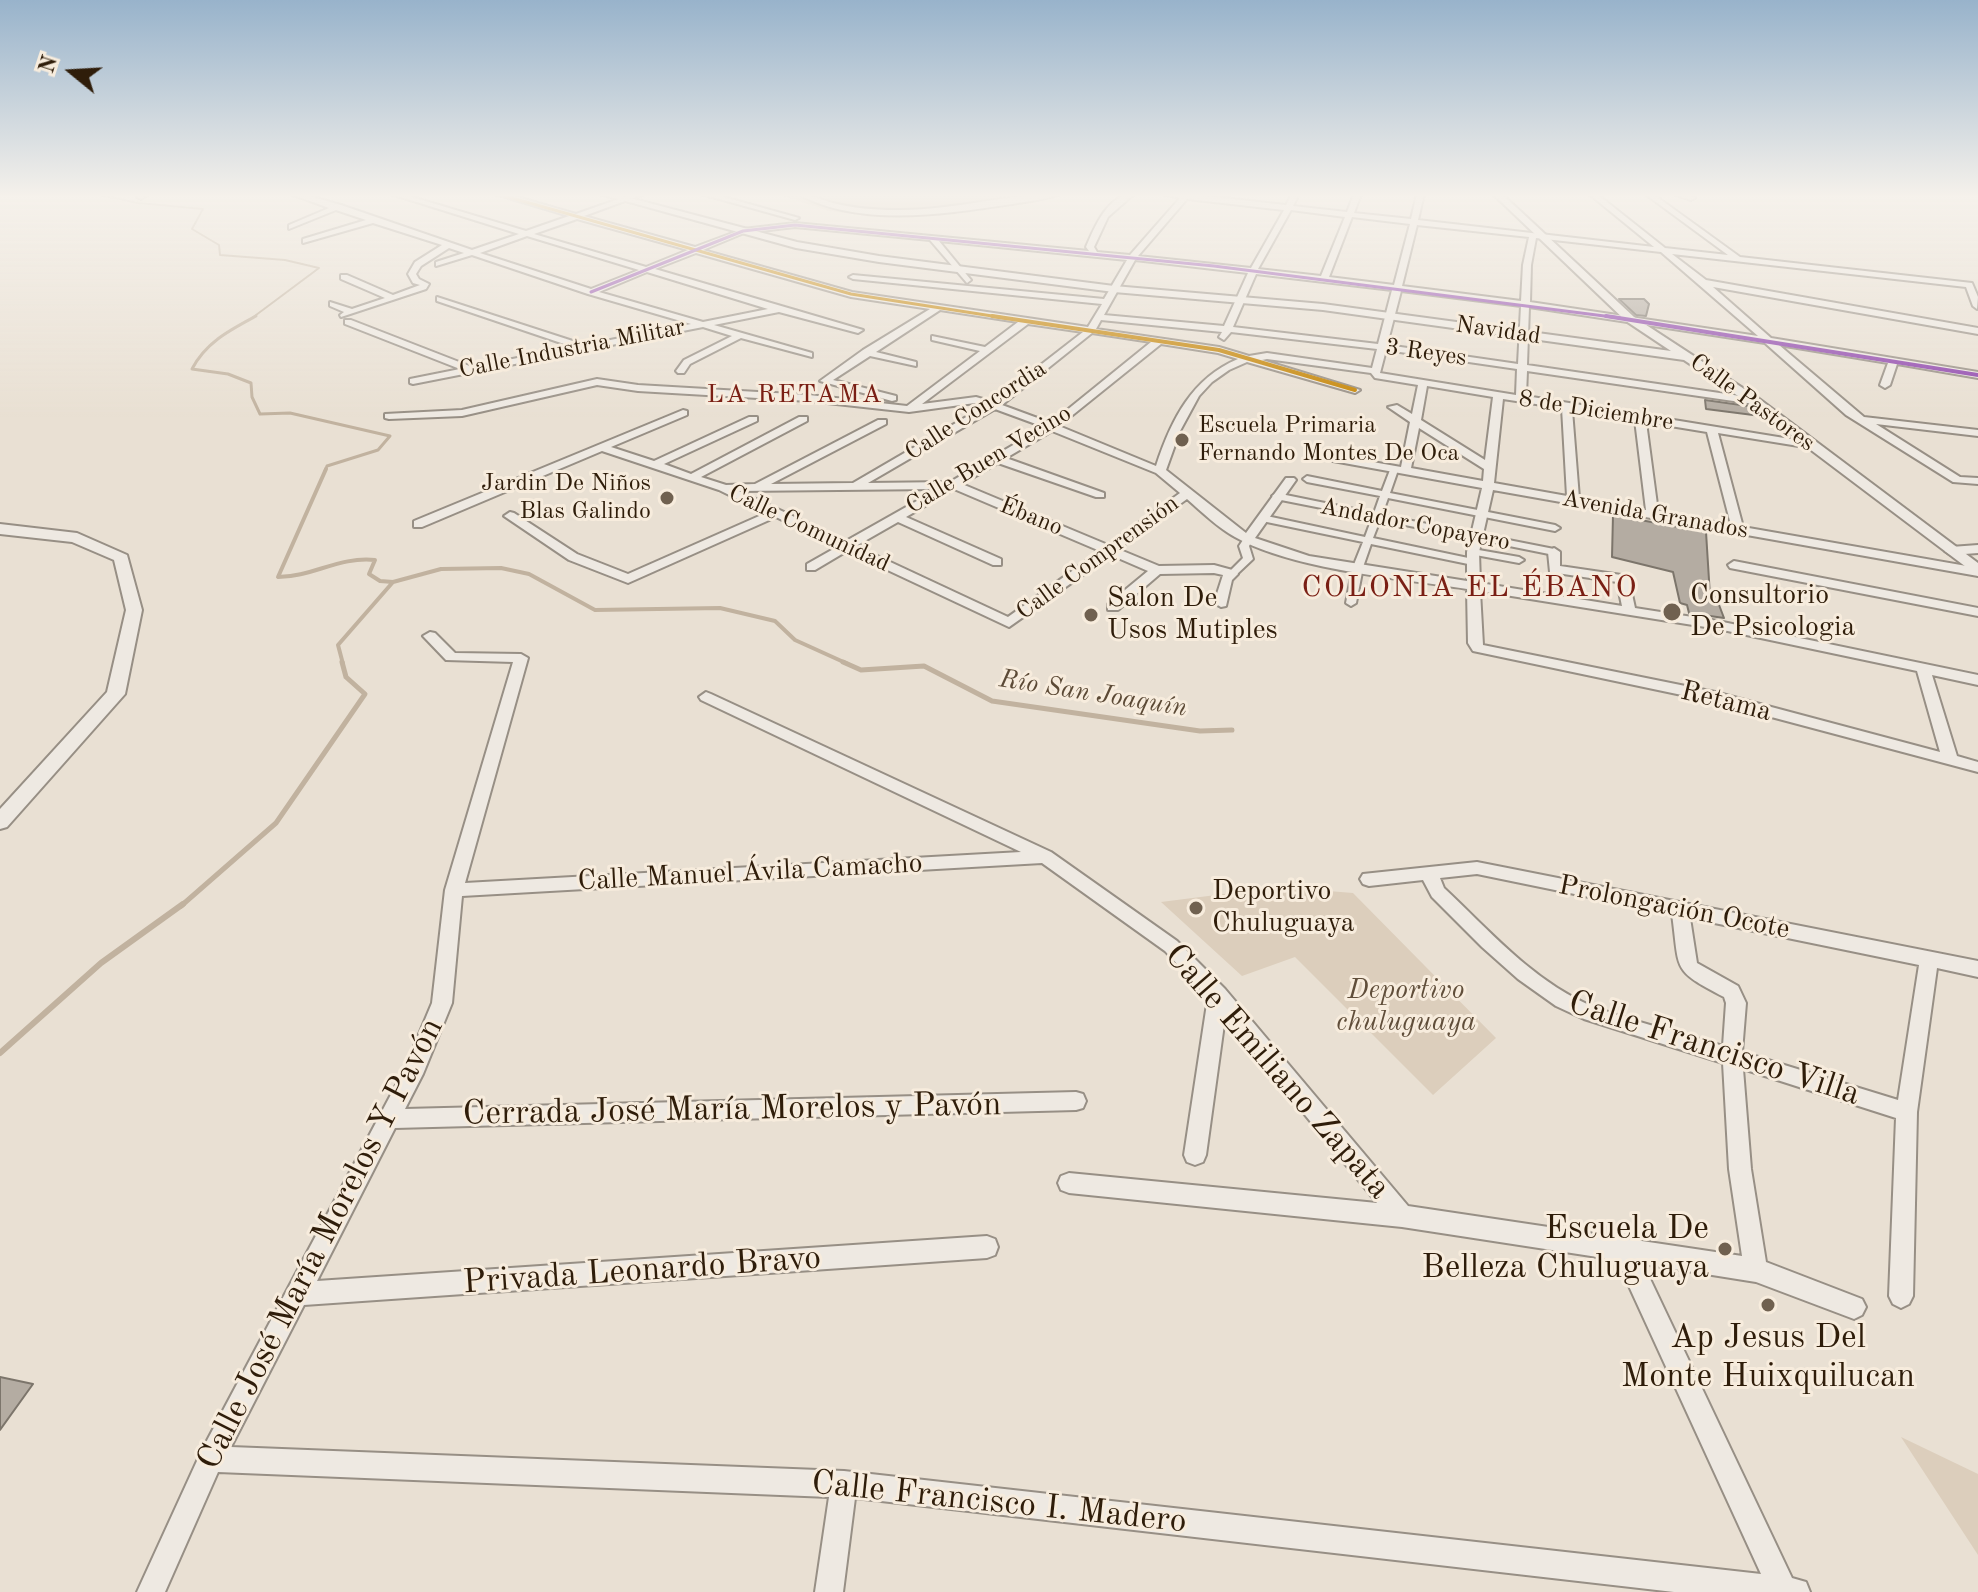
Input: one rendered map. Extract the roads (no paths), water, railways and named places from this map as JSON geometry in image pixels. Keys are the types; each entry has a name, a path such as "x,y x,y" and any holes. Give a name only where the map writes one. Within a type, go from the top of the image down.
{"street":[{"path":"348,316 423,287 425,284 416,281 412,274 415,268"},
{"path":"521,268 591,292 809,355"},
{"path":"642,268 858,330"},
{"path":"591,292 652,268"},
{"path":"762,268 851,294 1219,350 1355,390"},
{"path":"866,268 853,277 1106,302"},
{"name":"Navidad","path":"945,268 1114,289 1388,315 1688,357"},
{"path":"1091,330 1126,268"},
{"path":"1230,268 1630,319 1978,375"},
{"path":"1219,350 1255,268"},
{"path":"1324,279 1328,268"},
{"path":"1377,374 1388,315 1401,268"},
{"path":"1521,399 1527,268"},
{"name":"Calle Pastores","path":"1573,268 1630,319 1754,401 1978,571"},
{"path":"1686,268 1860,419 1957,480 1978,481"},
{"path":"1815,268 1969,285 1977,306"},
{"path":"957,270 974,287"},
{"path":"344,277 393,298"},
{"path":"1704,283 1978,331"},
{"path":"440,299 583,348"},
{"path":"333,304 348,316 470,370"},
{"path":"911,407 825,381 937,308"},
{"name":"Calle Industria Militar","path":"413,381 778,309"},
{"name":"3 Reyes","path":"1097,317 1381,346 1754,401"},
{"path":"911,407 1027,320"},
{"name":"Calle Concordia","path":"856,485 995,405 1091,330"},
{"path":"681,371 687,362 740,335"},
{"path":"935,338 986,350"},
{"name":"Calle Buen Vecino","path":"811,567 1052,427 1159,341"},
{"path":"866,352 913,364"},
{"name":"8 de Diciembre","path":"1249,359 1277,356 1423,384 1811,445"},
{"path":"1160,471 1172,430 1195,391 1218,371 1249,359"},
{"path":"1885,385 1893,361"},
{"path":"389,416 462,413 597,382 638,388 911,407 976,400 1160,471 1248,539 1307,559 1718,625 1978,680"},
{"path":"1351,603 1358,567 1386,494 1400,471 1416,421 1423,384"},
{"path":"1472,586 1474,551 1488,486 1498,396"},
{"path":"1567,406 1573,500"},
{"path":"1393,407 1490,468"},
{"path":"418,524 683,413"},
{"path":"1640,418 1652,514"},
{"path":"654,465 753,419"},
{"path":"691,478 803,419"},
{"path":"1860,419 1978,433"},
{"path":"756,488 882,422"},
{"path":"1712,429 1738,529"},
{"name":"Calle Comunidad","path":"604,448 723,488 1009,623"},
{"name":"Avenida Granados","path":"1333,458 1978,571"},
{"path":"997,459 1100,495"},
{"path":"1307,479 1555,528"},
{"path":"1221,603 1226,579 1248,559 1244,546 1290,480"},
{"name":"Ébano","path":"723,488 954,485 1157,570"},
{"name":"Calle Comprensión","path":"1009,623 1188,493"},
{"name":"Andador Copayero","path":"1276,496 1377,517 1474,551 1554,552"},
{"path":"510,516 573,557 628,579 776,513"},
{"path":"895,516 997,562"},
{"path":"1262,518 1369,540 1474,551 1519,560"},
{"path":"0,529 65,534 92,540 121,558 134,610 116,694 0,822"},
{"path":"1951,551 1978,549"},
{"path":"1554,552 1554,569 1623,579 1629,610"},
{"path":"1734,565 1978,612"},
{"path":"1113,607 1157,570 1214,569 1232,574"},
{"name":"Retama","path":"1472,586 1475,643 1487,652 1715,697 1978,767"},
{"name":"Calle José María Morelos Y Pavón","path":"151,1592 211,1459 413,1074 442,1003 454,890 521,658 451,657 430,636"},
{"path":"1923,668 1950,760"},
{"name":"Calle Emiliano Zapata","path":"706,697 1045,856 1171,946 1218,995 1402,1216 1756,1270 1854,1307"},
{"name":"Calle Manuel Ávila Camacho","path":"454,890 1045,856"},
{"name":"Prolongación Ocote","path":"1369,879 1477,868 1978,969"},
{"name":"Calle Francisco Villa","path":"1428,872 1438,892 1538,986 1560,1001 1907,1112"},
{"path":"1680,910 1688,966 1731,992 1736,1003 1732,1056 1740,1169 1756,1270"},
{"path":"1901,1296 1907,1112 1929,960"},
{"path":"1195,1155 1218,995"},
{"name":"Cerrada José María Morelos y Pavón","path":"388,1119 1076,1101"},
{"path":"1069,1183 1402,1216"},
{"name":"Privada Leonardo Bravo","path":"296,1294 987,1247"},
{"path":"1624,1250 1788,1591"},
{"name":"Calle Francisco I. Madero","path":"211,1459 844,1484 1788,1591"},
{"path":"829,1592 844,1484"}],"waterway":[{"name":"Río San Joaquín","path":"252,318 319,268"},
{"name":"Río San Joaquín","path":"256,316 212,344 192,369 228,374 251,383 252,397 260,414 290,413 390,436 378,450 327,466 325,471"},
{"name":"Río San Joaquín","path":"326,469 278,577 303,574 350,561 375,560 369,574 380,581 393,582"},
{"name":"Río San Joaquín","path":"393,582 441,569 501,568 529,574 595,610 720,608 775,621 795,640 848,664"},
{"path":"343,664 338,645 393,582"},
{"path":"181,906 276,823 365,694 346,677 342,662"},
{"name":"Río San Joaquín","path":"843,662 861,670 924,666 992,701 1200,731 1232,730"},
{"path":"0,1053 101,963 183,904"}],"place":[{"name":"Escuela Primaria Fernando Montes De Oca","path":"1182,440"},
{"name":"Jardin De Niños Blas Galindo","path":"667,498"},
{"name":"Consultorio De Psicologia","path":"1672,612"},
{"name":"Salon De Usos Mutiples","path":"1091,615"},
{"name":"Deportivo Chuluguaya","path":"1196,908"},
{"name":"Escuela De Belleza Chuluguaya","path":"1725,1249"},
{"name":"Ap Jesus Del Monte Huixquilucan","path":"1768,1305"}],"district":[{"name":"LA RETAMA","path":"795,395"},
{"name":"COLONIA EL ÉBANO","path":"1470,588"}],"park label":[{"name":"Deportivo chuluguaya","path":"1406,1007"}]}
